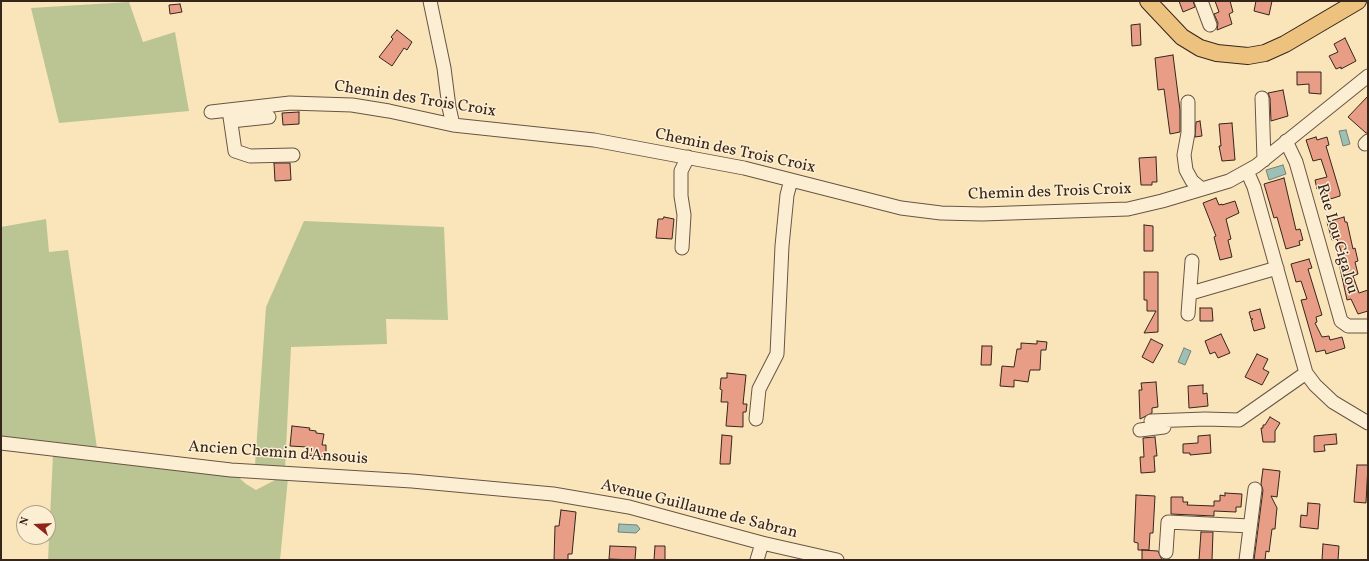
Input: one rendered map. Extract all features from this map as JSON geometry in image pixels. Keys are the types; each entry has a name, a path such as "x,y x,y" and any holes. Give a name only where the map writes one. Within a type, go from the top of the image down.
{"main road":[{"path":"1148,1 1182,37 1200,48 1217,53 1248,56 1265,52 1285,44 1358,1"}],"street":[{"path":"430,1 444,68 453,125"},
{"path":"1201,1 1210,25"},
{"name":"Chemin des Trois Croix","path":"211,112 230,116 290,103 326,103 389,111 453,125 594,140 688,157 744,168 901,208 941,213 982,214 1128,209 1162,201 1229,180 1264,160 1368,76"},
{"path":"1262,98 1264,160"},
{"path":"1188,102 1188,133 1184,155 1186,170 1192,181 1202,189"},
{"path":"269,118 230,116 235,151 250,156 293,155"},
{"name":"Rue Lou Cigalou","path":"1286,141 1296,162 1342,321 1352,327 1368,326"},
{"path":"682,248 684,215 681,196 681,171 688,157"},
{"path":"1247,171 1254,187 1306,373 1315,385 1333,402 1368,423"},
{"path":"756,419 759,389 777,354 782,246 787,195 791,180"},
{"path":"1188,314 1191,293 1192,260"},
{"path":"1191,293 1277,268"},
{"path":"1151,421 1239,420 1306,373"},
{"path":"1140,430 1223,420"},
{"name":"Ancien Chemin d'Ansouis","path":"1,443 231,470 412,481 553,494"},
{"path":"1246,560 1255,489"},
{"name":"Avenue Guillaume de Sabran","path":"553,494 629,507 762,543 837,560"},
{"path":"1166,552 1168,522 1250,526"},
{"path":"757,560 762,543"}],"green space":[{"path":"129,2 143,42 175,32 189,111 59,123 31,8"},
{"path":"46,219 49,252 68,250 97,448 1,438 1,227"},
{"path":"304,221 444,227 448,320 386,319 387,344 291,347 285,469 255,465 266,307"},
{"path":"53,454 236,475 256,490 275,480 288,478 280,560 48,560 49,545 56,545 56,505 51,505"}],"water":[{"path":"1346,130 1350,144 1343,146 1339,131"},
{"path":"1283,165 1286,174 1269,180 1266,170"},
{"path":"1184,348 1191,351 1185,365 1178,362"},
{"path":"619,524 637,525 640,529 636,533 618,532"}],"building":[{"path":"1179,1 1193,1 1195,7 1183,12"},
{"path":"1215,1 1230,1 1233,12 1229,14 1232,24 1217,30 1218,23 1214,14 1219,12"},
{"path":"1256,1 1272,1 1269,15 1254,11"},
{"path":"180,4 182,12 170,14 169,5"},
{"path":"1140,24 1141,45 1132,46 1131,25"},
{"path":"397,30 412,42 407,50 404,48 392,66 379,57 393,39 391,37"},
{"path":"1345,38 1356,61 1341,69 1341,67 1336,69 1329,56 1338,52 1334,44"},
{"path":"1173,55 1180,110 1180,132 1170,134 1164,89 1158,90 1155,58"},
{"path":"1297,72 1321,72 1321,94 1309,93 1309,84 1297,85"},
{"path":"1283,90 1288,116 1271,121 1270,98 1268,93"},
{"path":"1368,96 1368,133 1366,133 1348,117"},
{"path":"299,112 299,124 283,125 282,113"},
{"path":"1200,121 1202,136 1195,137 1196,122"},
{"path":"1232,123 1235,160 1222,161 1219,146 1221,146 1219,124"},
{"path":"1316,137 1317,140 1327,137 1329,145 1326,146 1340,193 1340,196 1327,200 1323,187 1317,189 1315,180 1327,177 1321,159 1313,161 1306,140"},
{"path":"1156,157 1157,182 1152,182 1152,185 1141,185 1139,158"},
{"path":"274,163 290,163 291,180 275,181"},
{"path":"1284,178 1296,230 1300,229 1303,240 1299,241 1300,245 1286,249 1277,217 1274,218 1264,184"},
{"path":"1216,198 1219,205 1235,201 1239,213 1226,219 1231,239 1228,240 1232,257 1220,260 1214,237 1216,236 1203,203"},
{"path":"664,217 674,219 672,239 656,238 658,219 663,219"},
{"path":"1344,217 1345,222 1347,222 1353,249 1355,248 1358,261 1355,262 1358,274 1353,276 1359,293 1368,290 1368,311 1358,314 1351,299 1347,300 1338,259 1343,257 1337,239 1332,240 1327,222"},
{"path":"1144,225 1153,226 1153,251 1144,251"},
{"path":"1309,259 1312,268 1308,269 1322,315 1316,317 1317,322 1315,323 1322,337 1329,336 1330,340 1342,337 1345,348 1326,354 1325,350 1316,352 1301,300 1307,299 1301,281 1296,282 1291,264"},
{"path":"1144,272 1158,272 1158,332 1144,333 1156,311 1147,311 1147,300 1144,300"},
{"path":"1200,308 1212,308 1213,321 1200,321"},
{"path":"1260,309 1265,328 1254,331 1251,320 1253,319 1251,319 1249,312"},
{"path":"1221,334 1230,353 1218,358 1215,352 1210,354 1205,341"},
{"path":"1151,339 1163,345 1153,363 1142,357"},
{"path":"1037,341 1047,342 1046,350 1041,350 1040,370 1030,370 1028,382 1014,380 1014,387 1000,386 1002,366 1014,367 1017,349 1021,349 1021,343 1037,344"},
{"path":"982,346 992,346 991,365 981,365"},
{"path":"1257,354 1268,359 1263,369 1269,372 1262,385 1245,377"},
{"path":"727,373 746,375 743,404 747,404 746,412 743,412 743,427 726,426 728,402 721,402 722,390 720,389 721,378 727,378"},
{"path":"1156,382 1158,407 1152,408 1152,413 1140,419 1139,390 1142,390 1141,383"},
{"path":"1203,385 1203,394 1207,393 1208,406 1189,408 1188,386"},
{"path":"1270,417 1280,423 1275,431 1275,442 1263,442 1261,428 1263,428 1263,425 1265,425"},
{"path":"292,426 310,428 309,430 324,434 322,445 326,445 326,457 306,455 307,447 290,446"},
{"path":"1336,434 1337,444 1324,445 1325,451 1314,452 1314,436"},
{"path":"722,435 732,436 730,464 720,464"},
{"path":"1210,435 1211,453 1190,455 1190,453 1183,453 1183,444 1198,443 1198,436"},
{"path":"1155,437 1157,456 1154,456 1155,472 1141,473 1140,457 1144,457 1143,438"},
{"path":"1357,465 1368,465 1366,503 1354,502"},
{"path":"1263,469 1280,471 1277,497 1271,496 1277,508 1275,529 1272,529 1269,552 1266,551 1265,560 1254,560 1263,490 1261,484"},
{"path":"1225,493 1242,494 1241,507 1236,507 1236,512 1214,511 1214,516 1171,514 1171,497 1183,497 1183,502 1188,502 1187,505 1214,506 1214,501 1220,501 1220,495 1225,496"},
{"path":"1136,495 1155,496 1153,533 1150,533 1149,550 1138,550 1138,543 1134,542"},
{"path":"1308,503 1320,504 1318,529 1300,527 1301,515 1307,516"},
{"path":"561,510 576,512 572,554 568,554 568,560 554,560 555,526 559,526"},
{"path":"1201,532 1213,532 1212,560 1199,560"},
{"path":"1323,544 1339,546 1338,560 1322,560"},
{"path":"610,546 636,547 635,560 609,559"},
{"path":"655,546 665,546 665,560 654,560"},
{"path":"1142,550 1158,551 1162,560 1142,560"}]}
